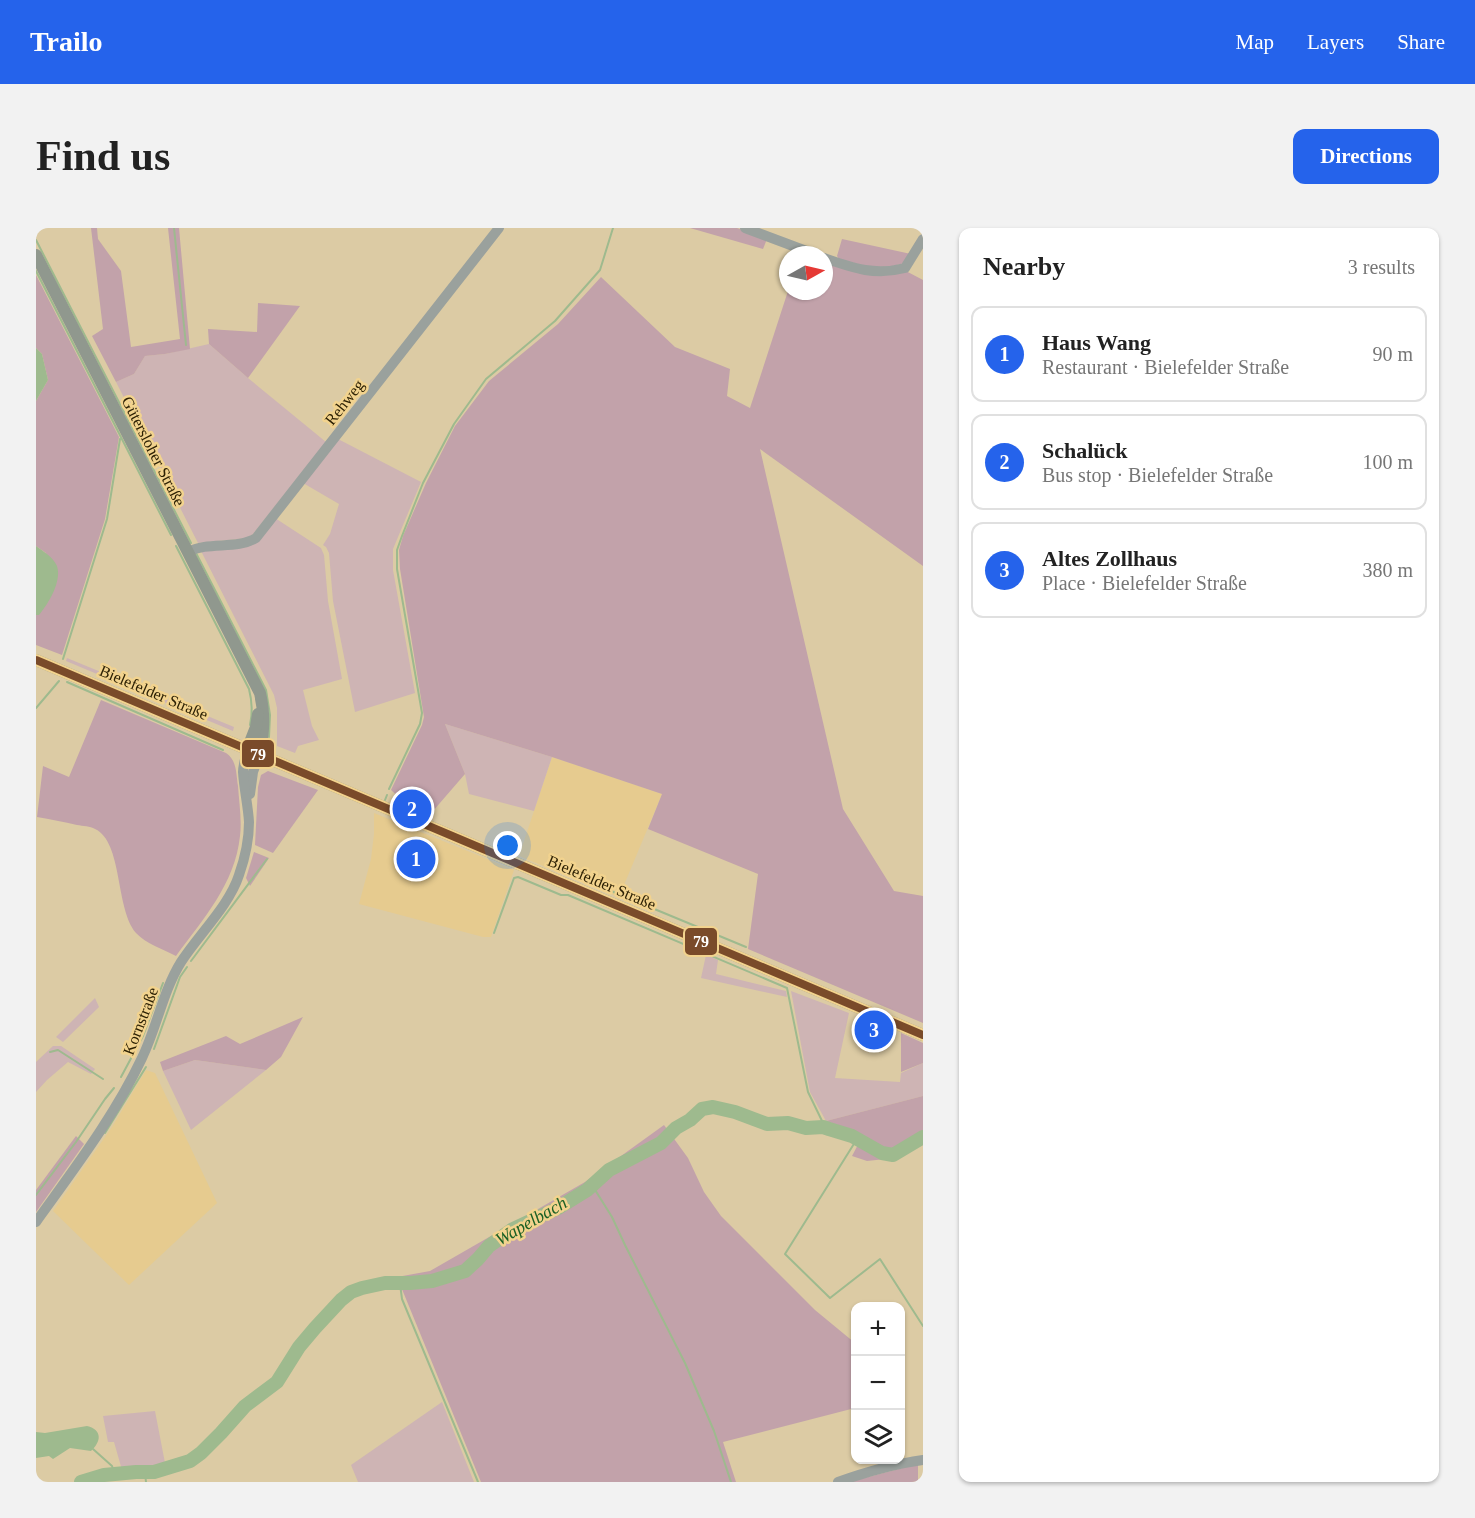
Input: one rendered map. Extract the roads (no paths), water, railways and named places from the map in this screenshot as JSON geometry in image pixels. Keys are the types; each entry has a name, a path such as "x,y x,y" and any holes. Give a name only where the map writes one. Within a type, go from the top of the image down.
{"main road":[{"name":"Gütersloher Straße","path":"36,255 260,693 264,711 264,728 253,752"},
{"name":"Bielefelder Straße","path":"36,660 923,1035"}],"street":[{"name":"Rehweg","path":"188,552 196,548 244,543 256,538 499,228"},
{"path":"745,228 794,246"},
{"path":"833,261 864,271 897,270 905,268 923,239"},
{"name":"Kornstraße","path":"36,1222 99,1133 127,1087 143,1056 181,962 225,901 239,877 247,846 253,752"},
{"path":"838,1482 903,1462 923,1460"}],"waterway":[{"path":"174,228 186,345"},
{"path":"389,789 420,724 422,713 397,569 397,550 423,483 454,424 486,379 555,321 600,270 613,228"},
{"path":"36,240 191,543"},
{"path":"36,271 171,535"},
{"path":"63,659 107,519 120,439"},
{"path":"176,546 249,689 252,707 250,725"},
{"path":"196,553 266,690 270,715 269,737"},
{"path":"36,708 59,681"},
{"path":"67,682 223,750"},
{"path":"385,800 387,795"},
{"path":"191,961 267,859"},
{"path":"553,867 746,947"},
{"path":"494,933 514,878 518,877 561,895 568,895 787,988 808,1092 824,1125 829,1129"},
{"path":"154,1049 180,977 187,967"},
{"path":"121,1077 143,1036 163,983"},
{"path":"50,1052 58,1050 103,1079"},
{"path":"105,1133 146,1067"},
{"path":"36,1195 114,1088"},
{"name":"Wapelbach","path":"81,1482 104,1475 154,1472 190,1461 201,1453 245,1406 277,1382 299,1347 351,1292 385,1283 432,1281 465,1271 489,1246 513,1229 558,1208 587,1190 609,1170 661,1143 676,1128 690,1120 702,1109 713,1107 735,1112 767,1124 788,1123 806,1128 823,1127 852,1136 882,1153 893,1155 923,1137"},
{"path":"857,1139 785,1254 830,1298 880,1259 923,1326"},
{"path":"592,1185 612,1217 685,1363 714,1431 731,1482"},
{"path":"400,1284 402,1299 478,1482"},
{"path":"93,1449 112,1466 115,1474"},
{"path":"145,1473 146,1482"}],"place":[{"name":"Schalück","path":"412,809"},
{"name":"Haus Wang","path":"416,859"},
{"name":"Altes Zollhaus","path":"874,1030"}]}
